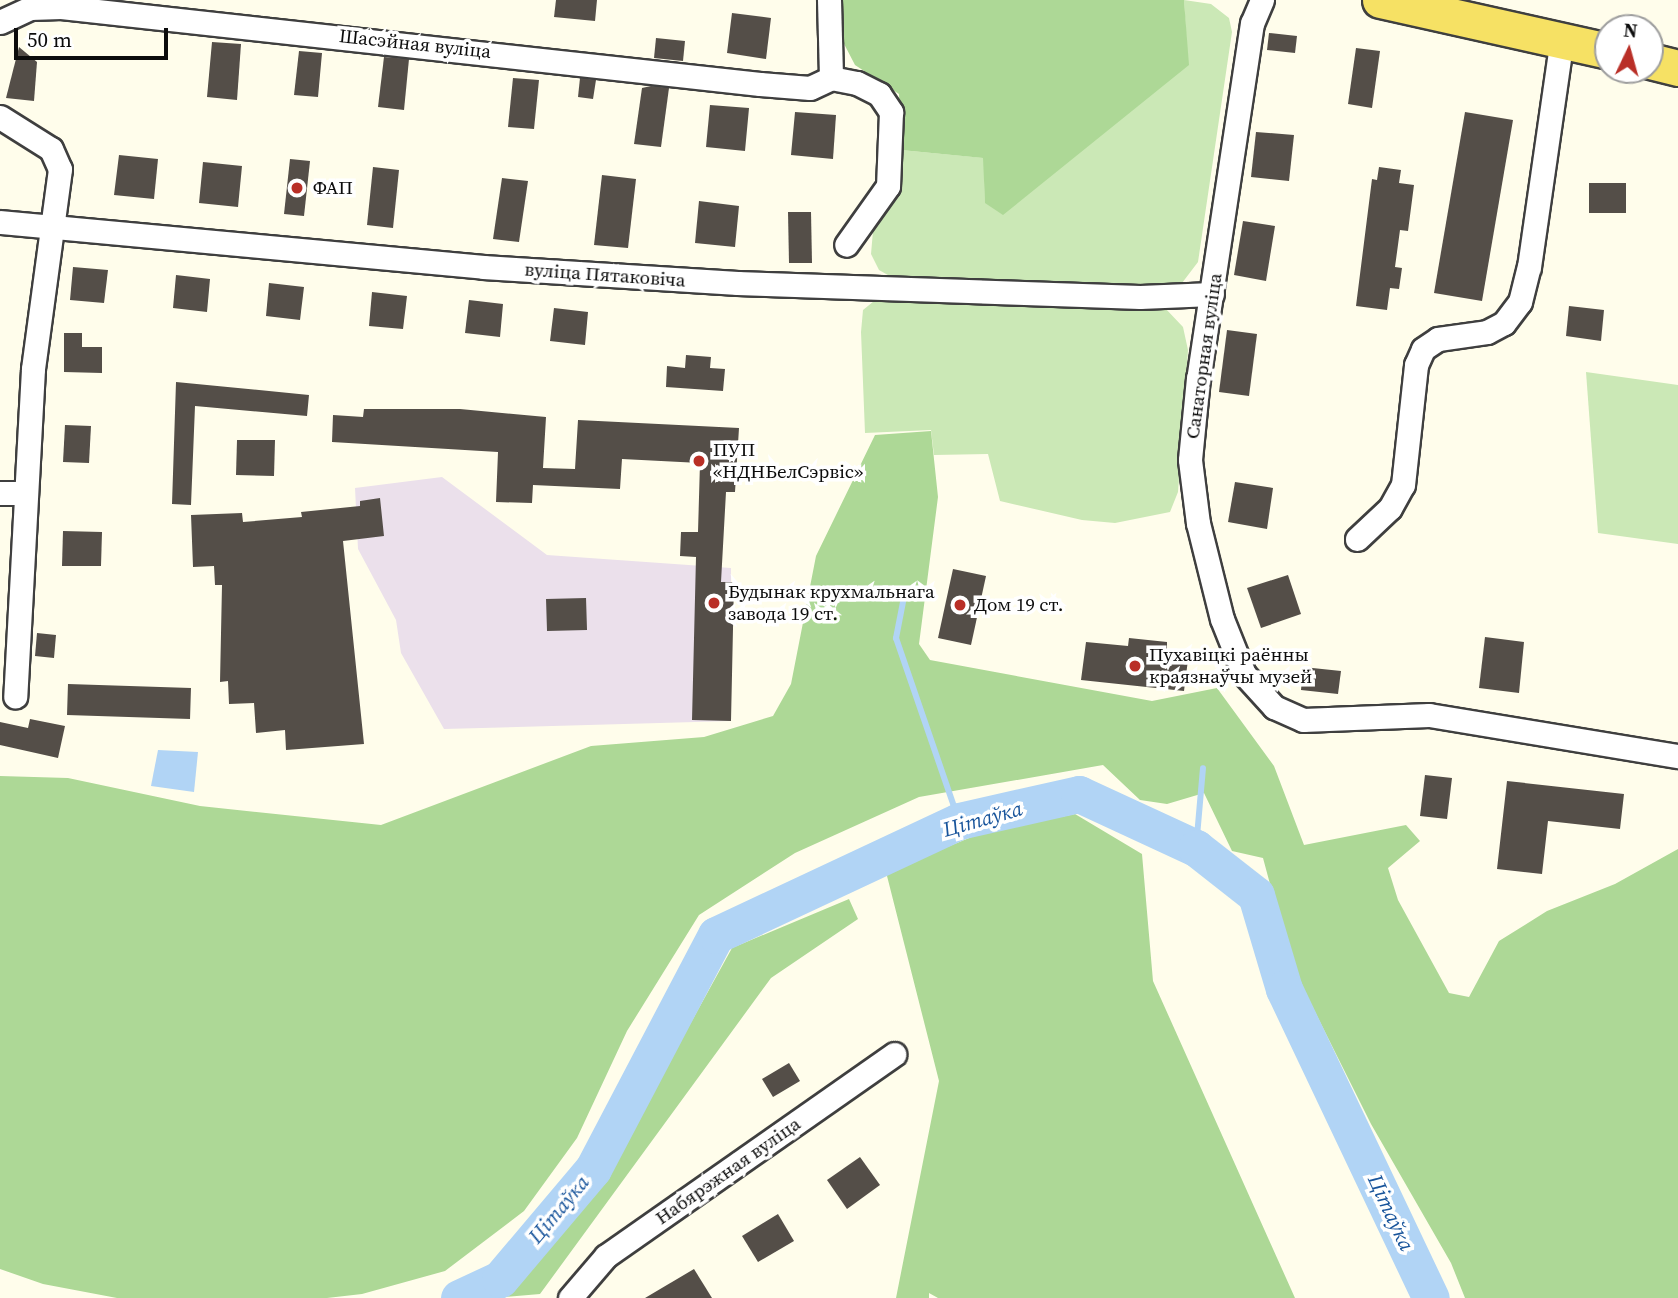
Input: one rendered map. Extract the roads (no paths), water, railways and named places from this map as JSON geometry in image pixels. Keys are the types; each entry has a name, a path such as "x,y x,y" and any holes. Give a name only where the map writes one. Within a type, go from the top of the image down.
{"main road":[{"path":"1380,0 1594,47"}],"street":[{"path":"829,0 831,78 857,83 879,94 891,112 888,186 846,245"},
{"name":"Санаторная вуліца","path":"1262,0 1252,23 1190,460 1198,523 1222,619 1244,674 1274,707 1303,720 1429,715 1678,756"},
{"name":"Шасэйная вуліца","path":"0,22 30,8 61,7 760,84 810,88 831,78"},
{"path":"1357,538 1390,508 1403,485 1416,365 1423,349 1438,339 1487,332 1504,323 1520,302 1533,242 1562,39"},
{"path":"0,117 51,149 60,169 33,369 24,494 15,697"},
{"name":"вуліца Пятаковіча","path":"0,222 483,267 737,283 1140,297 1212,294"},
{"path":"0,493 24,494"},
{"name":"Набярэжная вуліца","path":"570,1298 606,1256 894,1054"}],"water":[{"path":"158,750 198,752 194,792 151,786"}],"waterway":[{"path":"903,602 896,638 959,821"},
{"path":"1196,848 1203,768"},
{"name":"Цітаўка","path":"459,1298 500,1279 593,1169 716,935 959,821 1079,794 1196,848 1256,895 1284,989 1431,1298"}],"place":[{"name":"ФАП","path":"297,188"},
{"name":"ПУП «НДНБелСэрвіс»","path":"699,461"},
{"name":"Будынак крухмальнага завода 19 ст.","path":"714,603"},
{"name":"Дом 19 ст.","path":"960,605"},
{"name":"Пухавіцкі раённы краязнаўчы музей","path":"1135,666"}]}
